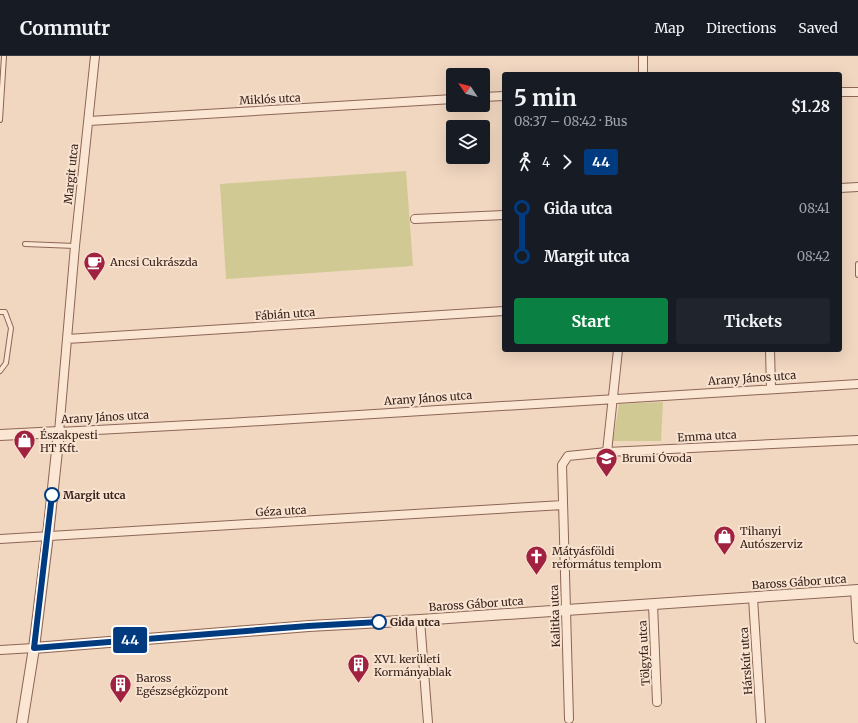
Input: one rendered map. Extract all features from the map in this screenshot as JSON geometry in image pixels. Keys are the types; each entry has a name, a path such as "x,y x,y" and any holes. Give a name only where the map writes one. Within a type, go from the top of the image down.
{"street":[{"name":"Margit utca","path":"22,723 34,648 48,535 59,432 75,246 95,56"},
{"path":"643,56 643,72"},
{"path":"842,92 858,92"},
{"path":"490,97 502,96"},
{"name":"Miklós utca","path":"89,121 446,99"},
{"path":"842,188 858,187"},
{"path":"415,219 502,215"},
{"name":"Fábián utca","path":"67,339 502,311"},
{"path":"607,452 618,352"},
{"path":"770,352 771,390"},
{"name":"Arany János utca","path":"0,436 858,384"},
{"name":"Emma utca","path":"562,465 568,456 607,452 858,440"},
{"name":"Kalitka utca","path":"562,465 569,719"},
{"name":"Géza utca","path":"0,538 563,505"},
{"path":"857,590 858,639"},
{"name":"Baross Gábor utca","path":"0,650 308,626 420,620 857,590"},
{"name":"Hárskút utca","path":"753,598 761,723"},
{"name":"Tölgyfa utca","path":"653,604 657,702"},
{"path":"420,620 428,723"}],"lane":[{"path":"0,120 4,56"},
{"path":"25,244 75,246"},
{"path":"858,264 858,275"},
{"path":"0,312 5,312 11,328 6,363 0,371"}],"shaded area":[{"path":"406,171 413,266 226,279 220,184"},
{"path":"663,402 661,441 613,441 619,404"}],"bus line":[{"name":"44","path":"52,495 34,648 308,626 379,622"}],"place":[{"name":"Ancsi Cukrászda","path":"94,282"},
{"name":"Északpesti HT Kft.","path":"25,460"},
{"name":"Brumi Óvoda","path":"606,478"},
{"name":"Margit utca","path":"52,495"},
{"name":"Tihanyi Autószerviz","path":"724,556"},
{"name":"Mátyásföldi református templom","path":"537,576"},
{"name":"Gida utca","path":"379,622"},
{"name":"XVI. kerületi Kormányablak","path":"359,684"},
{"name":"Baross Egészségközpont","path":"120,704"}]}
